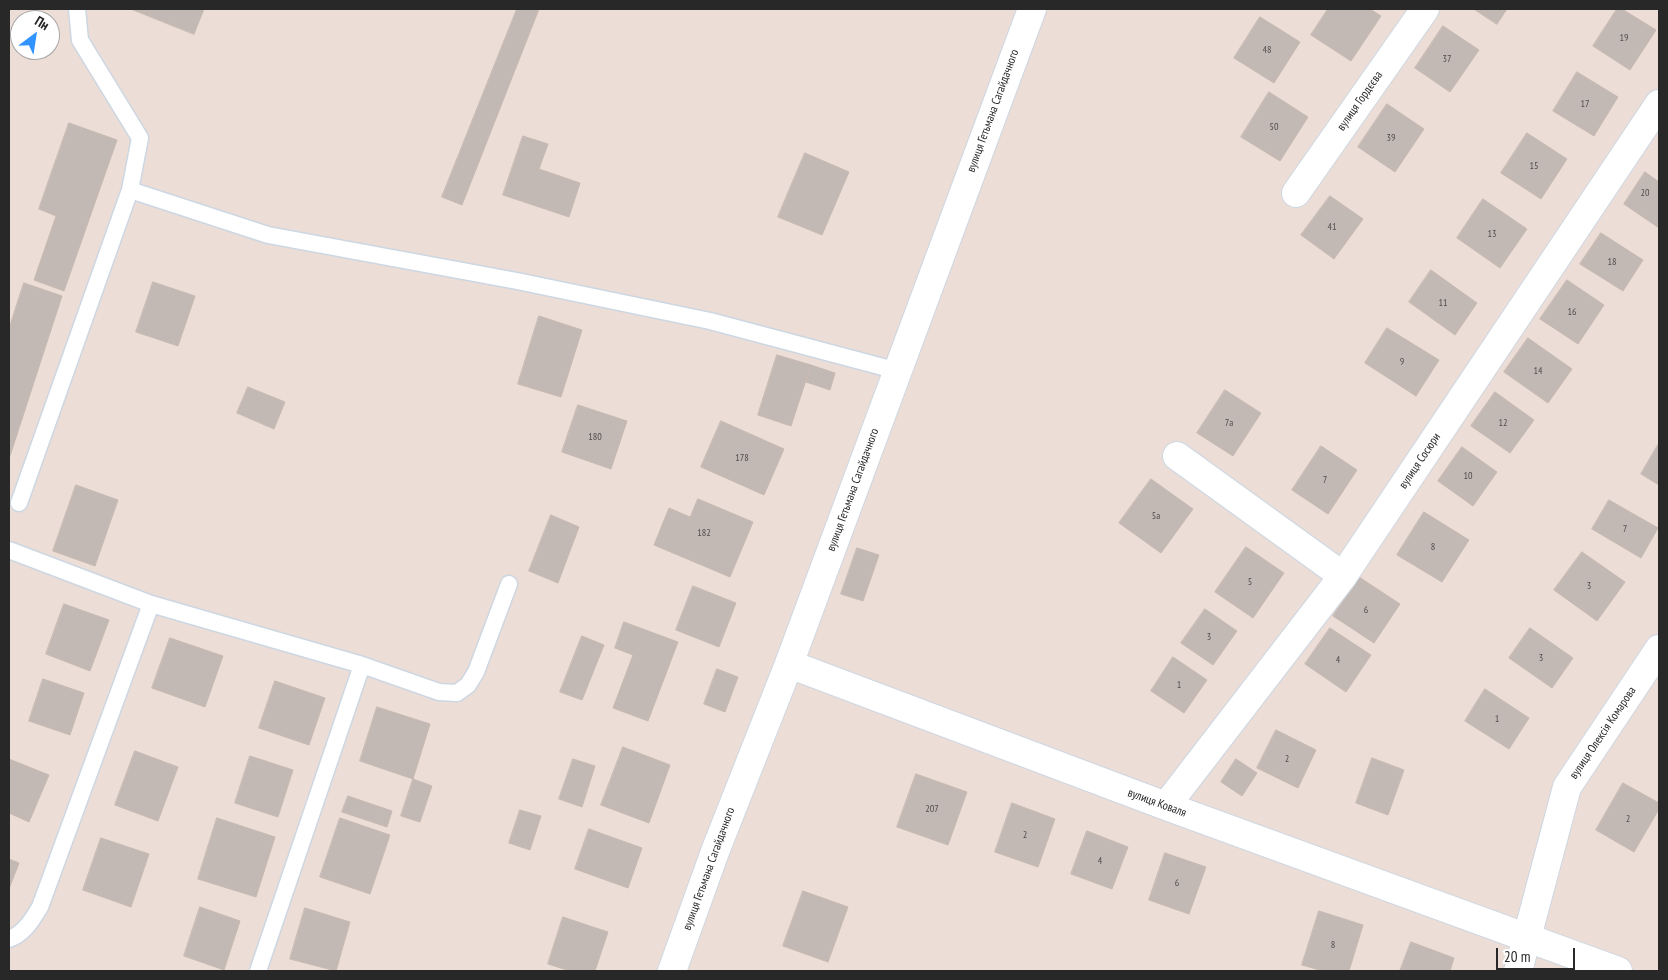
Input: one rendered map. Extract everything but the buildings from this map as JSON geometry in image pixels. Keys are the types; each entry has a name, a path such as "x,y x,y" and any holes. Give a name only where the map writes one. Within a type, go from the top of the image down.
{"street":[{"name":"вулиця Гетьмана Сагайдачного","path":"672,971 716,849 789,664 1032,9"},
{"name":"вулиця Гордєєва","path":"1296,193 1425,9"},
{"name":"вулиця Сосюри","path":"1166,806 1343,576 1659,104"},
{"path":"1177,456 1343,576"},
{"name":"вулиця Олексія Комарова","path":"1518,971 1567,787 1659,649"},
{"name":"вулиця Коваля","path":"789,664 1166,806 1618,971"}],"lane":[{"path":"19,503 130,190 140,138 80,40 78,9"},
{"path":"130,190 268,235 527,283 710,321 898,371"},
{"path":"9,550 150,604 362,666 439,692 457,693 468,686 476,672 509,584"},
{"path":"9,939 15,937 30,924 40,906 150,604"},
{"path":"258,971 362,666"}]}
